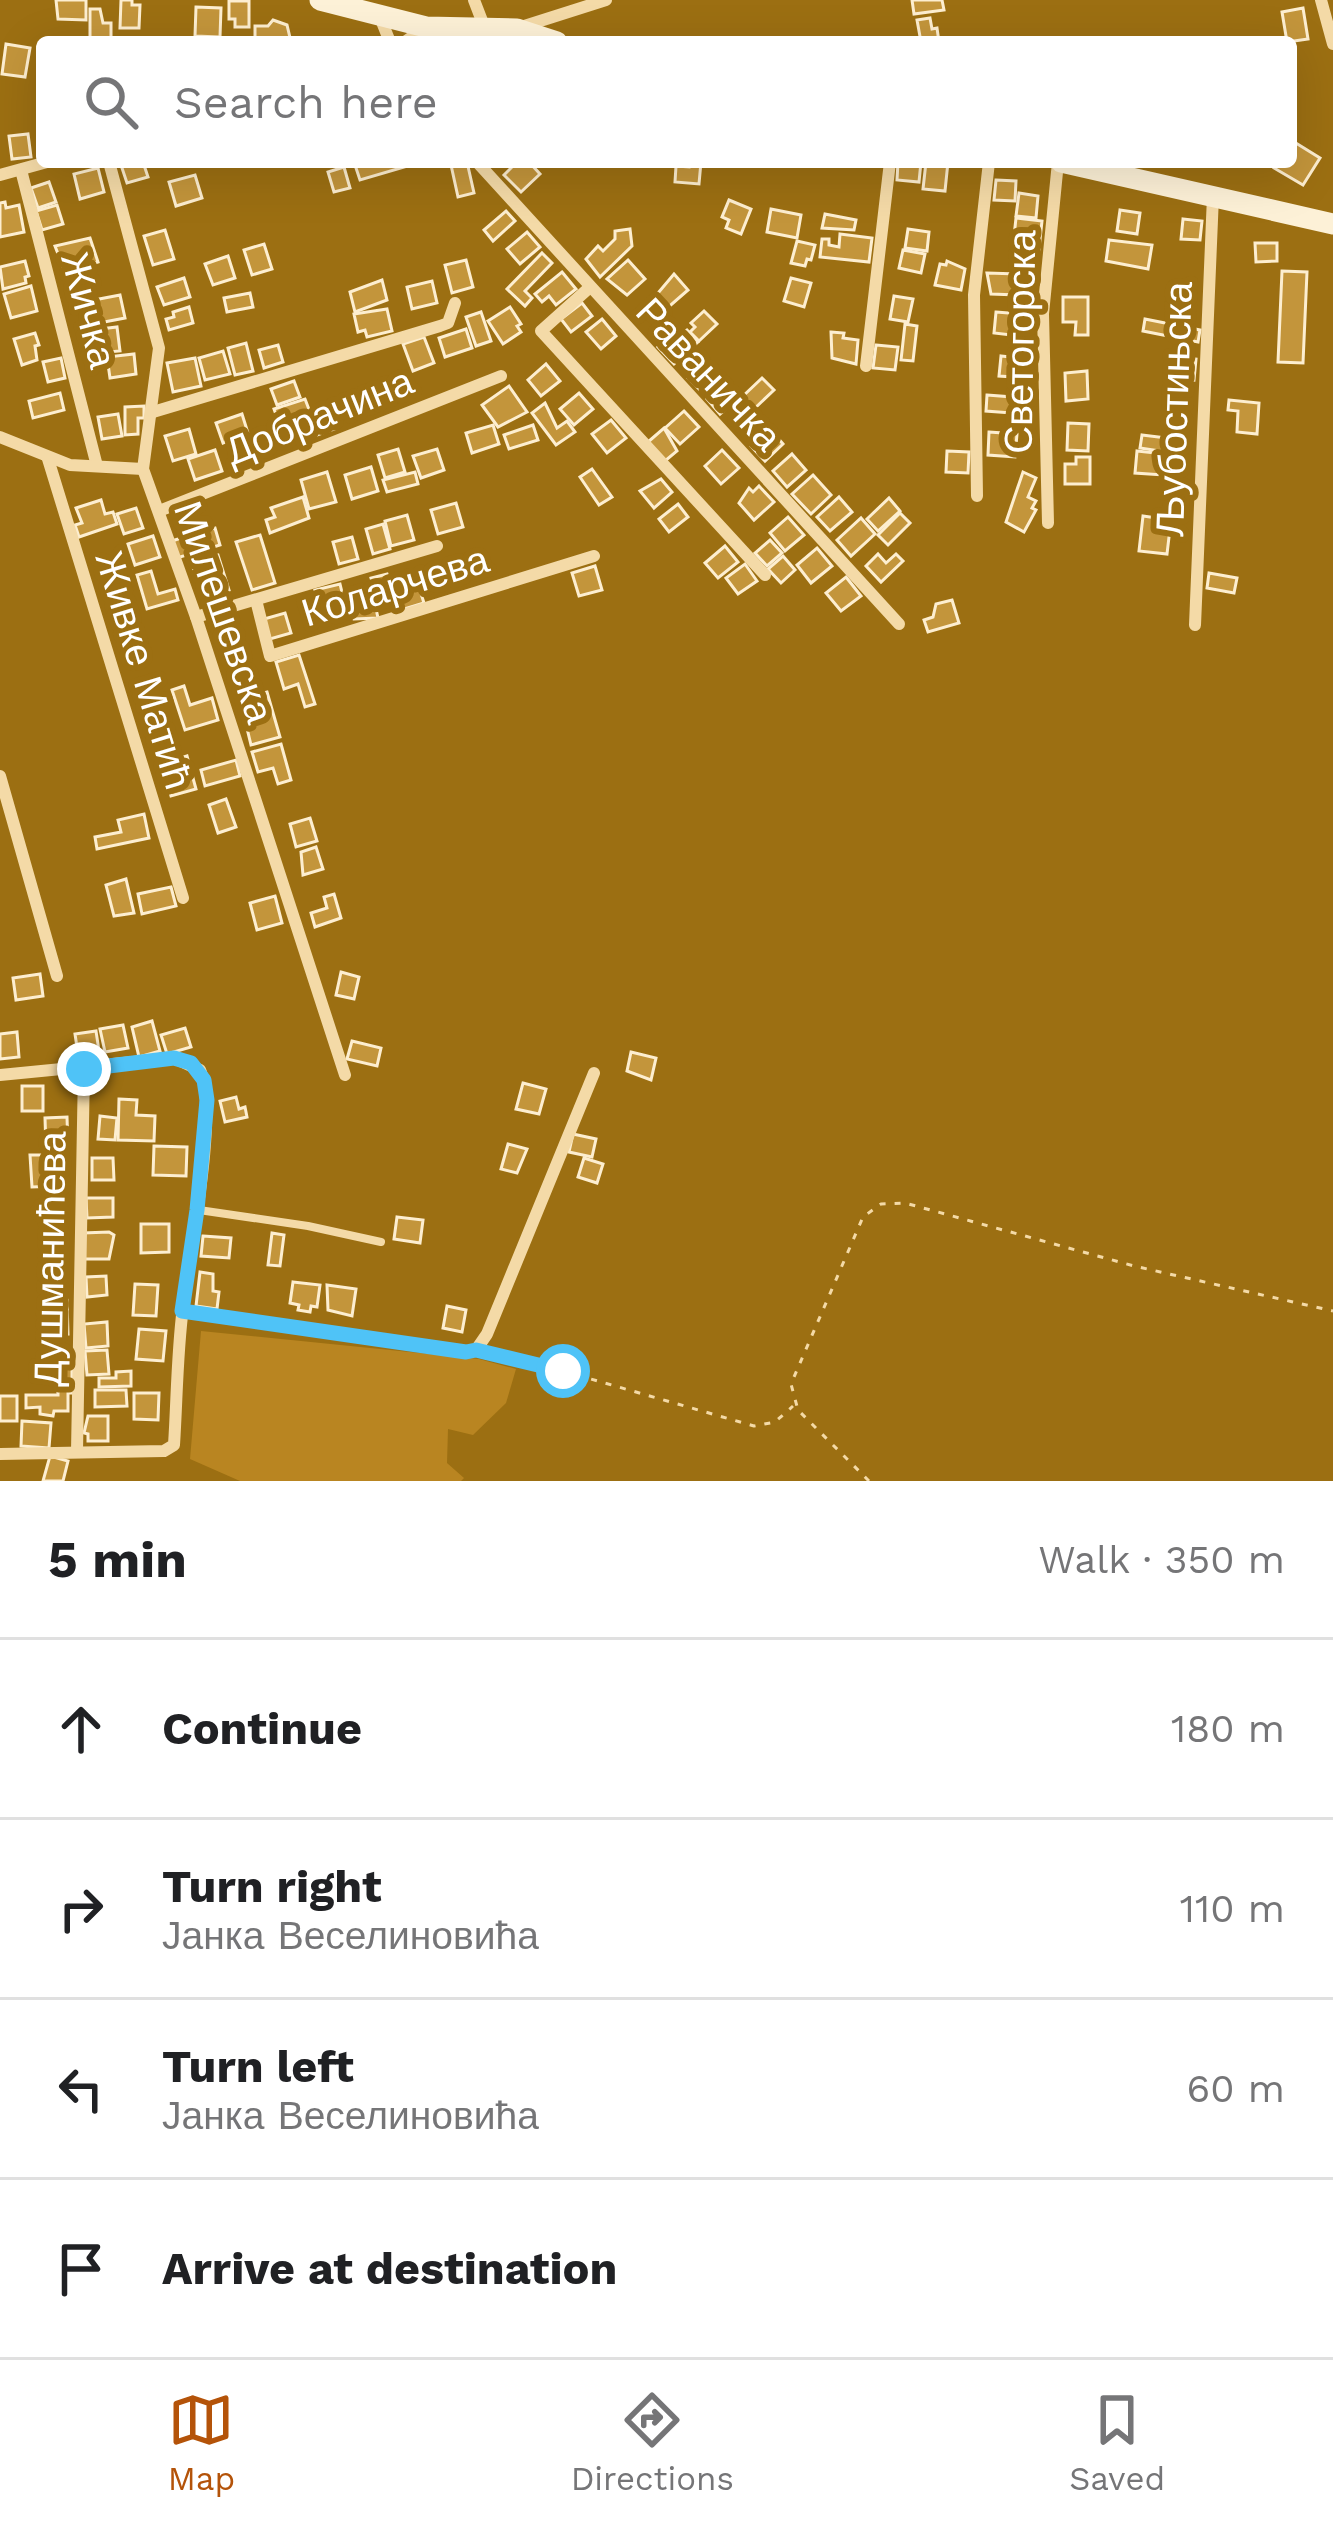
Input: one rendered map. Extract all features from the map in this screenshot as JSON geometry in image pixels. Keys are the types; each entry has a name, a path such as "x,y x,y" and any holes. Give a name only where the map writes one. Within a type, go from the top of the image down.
{"street":[{"path":"320,0 428,34 484,26 517,28 540,36"},
{"path":"474,0 484,26"},
{"path":"517,28 606,0"},
{"path":"1321,0 1333,44"},
{"path":"379,16 387,36"},
{"path":"0,175 36,165"},
{"name":"Милешевска","path":"112,168 156,329 158,364 143,469 196,616 345,1075"},
{"name":"Раваничка","path":"482,168 899,624"},
{"path":"866,366 889,168"},
{"path":"977,496 974,295 988,168"},
{"name":"Светогорска","path":"1048,523 1043,314 1059,168"},
{"path":"1087,168 1333,224"},
{"name":"Жичка","path":"21,170 98,466"},
{"name":"Љубостињска","path":"1195,625 1213,196"},
{"path":"589,288 541,331 765,575"},
{"path":"153,412 440,326 448,323 455,303"},
{"name":"Добрачина","path":"159,511 501,376"},
{"path":"0,437 48,459 143,469"},
{"name":"Живке Матић","path":"48,459 183,898"},
{"name":"Коларчева","path":"196,616 437,547"},
{"name":"Коларчева","path":"256,600 270,656 594,556"},
{"path":"0,776 57,976"},
{"path":"0,1076 174,1058 200,1070 207,1090 182,1311 174,1445 164,1451 0,1454"},
{"name":"Душманићева","path":"76,1451 84,1069"},
{"path":"182,1311 476,1350 488,1334 595,1073"}],"lane":[{"path":"197,1210 382,1242"}],"path":[{"path":"869,1481 795,1404 791,1391 863,1217 889,1202 1134,1266 1333,1311"},
{"path":"476,1350 754,1426 770,1424 795,1404"}],"shaded area":[{"path":"201,1331 479,1359 516,1369 506,1403 473,1435 448,1429 447,1463 464,1478 461,1481 240,1481 190,1459"}],"building":[{"path":"56,0 86,0 86,20 58,19"},
{"path":"121,0 140,5 139,28 120,28"},
{"path":"912,0 942,0 944,10 914,14"},
{"path":"229,1 249,1 249,27 235,27 235,19 229,19"},
{"path":"196,7 221,8 220,36 195,36"},
{"path":"1303,8 1308,39 1286,36 1282,12"},
{"path":"90,9 100,9 103,23 111,23 111,36 90,36"},
{"path":"930,18 938,36 920,36 917,20"},
{"path":"273,20 287,25 290,36 255,36 255,26 268,26"},
{"path":"6,44 30,48 25,77 2,74"},
{"path":"28,134 31,157 12,159 9,136"},
{"path":"1297,144 1320,158 1303,185 1274,168 1297,168"},
{"path":"98,168 104,192 80,199 74,174"},
{"path":"122,168 145,168 148,177 127,183"},
{"path":"344,168 350,188 334,192 328,172"},
{"path":"356,168 401,168 360,180"},
{"path":"452,168 468,168 474,193 458,197"},
{"path":"511,168 534,168 540,174 521,192 504,175"},
{"path":"676,168 700,168 699,184 675,182"},
{"path":"898,168 920,168 919,182 897,180"},
{"path":"925,168 947,168 945,191 923,189"},
{"path":"195,175 202,198 176,206 169,182"},
{"path":"996,180 1016,181 1015,201 994,200"},
{"path":"49,182 56,202 38,208 31,188"},
{"path":"1019,193 1038,196 1036,218 1016,216"},
{"path":"729,200 751,209 741,234 726,228 729,220 722,217"},
{"path":"5,202 6,208 19,205 24,232 0,237 0,203"},
{"path":"57,205 63,224 42,230 36,211"},
{"path":"771,209 801,215 797,238 767,232"},
{"path":"1120,210 1140,213 1137,234 1117,231"},
{"path":"506,211 515,221 493,241 484,230"},
{"path":"825,214 856,220 854,230 822,228"},
{"path":"1016,218 1042,221 1038,258 1012,255"},
{"path":"1183,219 1202,221 1200,240 1181,239"},
{"path":"630,229 632,246 600,277 586,259 598,246 603,251 615,239 615,231"},
{"path":"908,229 929,232 927,251 905,248"},
{"path":"165,230 174,259 153,265 144,236"},
{"path":"527,232 540,247 520,264 507,249"},
{"path":"840,234 872,238 869,262 820,257 822,239 839,247"},
{"path":"90,238 98,262 63,267 55,246"},
{"path":"1109,240 1152,245 1148,269 1106,261"},
{"path":"797,241 815,245 805,266 791,263"},
{"path":"1255,243 1277,243 1277,261 1256,262"},
{"path":"264,244 272,269 252,275 244,250"},
{"path":"903,250 925,254 921,273 899,268"},
{"path":"542,253 552,263 525,291 532,298 525,306 507,289"},
{"path":"228,256 235,278 213,285 205,264"},
{"path":"466,260 473,287 452,293 445,265"},
{"path":"628,260 645,279 627,295 607,279"},
{"path":"25,261 26,283 3,289 0,267"},
{"path":"947,261 965,269 961,290 935,285 940,264"},
{"path":"1282,271 1307,272 1303,363 1278,362"},
{"path":"562,272 576,289 556,305 549,296 542,302 535,294"},
{"path":"987,273 1019,274 1018,295 991,294"},
{"path":"674,274 688,290 664,311 653,299"},
{"path":"184,278 190,297 164,305 157,287"},
{"path":"791,278 811,283 804,307 784,301"},
{"path":"382,280 387,300 355,312 350,292"},
{"path":"432,281 437,303 412,309 407,287"},
{"path":"31,286 37,311 11,318 4,294"},
{"path":"250,293 253,307 227,312 224,298"},
{"path":"120,295 125,318 99,323 94,300"},
{"path":"894,296 913,299 908,322 890,319"},
{"path":"1063,297 1088,297 1088,335 1075,335 1076,322 1063,322"},
{"path":"582,303 592,316 571,332 561,319"},
{"path":"189,307 193,323 169,330 166,319"},
{"path":"510,307 521,332 503,344 488,321"},
{"path":"387,309 392,331 367,337 365,330 358,332 354,314"},
{"path":"704,311 717,324 699,341 690,332 695,327 691,323"},
{"path":"481,312 491,341 476,346 466,317"},
{"path":"996,312 1022,314 1020,336 994,333"},
{"path":"602,319 616,336 601,349 586,332"},
{"path":"1145,319 1200,330 1198,342 1143,331"},
{"path":"905,324 917,326 913,361 901,360"},
{"path":"117,327 120,351 85,354 83,331"},
{"path":"466,329 472,348 445,357 439,338"},
{"path":"687,330 698,342 674,364 658,347 675,331 680,336"},
{"path":"831,332 858,340 856,364 832,358"},
{"path":"35,333 37,360 22,365 14,339"},
{"path":"424,337 434,363 413,371 403,344"},
{"path":"246,343 253,371 235,375 228,348"},
{"path":"278,345 283,362 264,368 259,350"},
{"path":"876,345 898,347 895,370 873,368"},
{"path":"223,351 230,374 205,380 199,358"},
{"path":"134,354 136,374 110,378 107,357"},
{"path":"1001,356 1029,359 1027,378 999,376"},
{"path":"1167,356 1196,359 1194,380 1165,377"},
{"path":"61,358 65,378 48,382 43,362"},
{"path":"195,358 201,386 173,392 167,363"},
{"path":"708,360 718,371 699,389 688,378"},
{"path":"546,364 560,381 541,396 528,380"},
{"path":"1087,371 1088,399 1066,401 1065,373"},
{"path":"762,378 774,390 753,410 741,398"},
{"path":"294,381 300,397 277,405 271,389"},
{"path":"726,382 739,397 720,414 707,399"},
{"path":"509,386 527,412 498,427 482,405"},
{"path":"60,393 64,410 33,418 29,401"},
{"path":"579,393 593,409 574,425 560,409"},
{"path":"987,395 1012,397 1011,413 986,411"},
{"path":"305,399 310,412 279,423 274,409"},
{"path":"1229,400 1259,403 1257,434 1237,432 1238,411 1228,410"},
{"path":"545,403 557,428 567,421 575,432 556,445 532,413"},
{"path":"144,406 138,434 125,435 125,407"},
{"path":"747,407 762,422 746,437 731,422"},
{"path":"327,410 334,429 311,437 305,418"},
{"path":"684,411 699,427 680,444 665,428"},
{"path":"118,414 122,436 102,439 98,417"},
{"path":"242,414 248,433 223,443 216,423"},
{"path":"611,420 626,438 607,453 592,434"},
{"path":"1068,423 1089,424 1088,451 1067,450"},
{"path":"493,425 499,444 472,453 466,433"},
{"path":"533,425 538,440 509,449 504,435"},
{"path":"664,428 677,451 665,461 648,442"},
{"path":"189,429 196,454 173,461 165,436"},
{"path":"770,429 783,444 765,461 751,446"},
{"path":"989,432 1017,434 1015,457 988,455"},
{"path":"1142,435 1175,439 1173,453 1140,448"},
{"path":"251,437 257,458 235,465 229,444"},
{"path":"398,449 405,472 385,478 378,455"},
{"path":"437,449 444,470 421,478 413,456"},
{"path":"215,450 222,471 195,480 188,459"},
{"path":"722,450 739,468 721,484 705,466"},
{"path":"947,451 969,452 968,473 946,472"},
{"path":"1137,451 1165,454 1163,475 1135,473"},
{"path":"792,454 806,470 787,487 773,471"},
{"path":"1076,457 1090,457 1090,484 1065,484 1065,464 1076,464"},
{"path":"371,467 378,491 352,499 345,475"},
{"path":"592,469 612,497 599,505 580,477"},
{"path":"327,472 336,502 309,509 301,480"},
{"path":"415,472 418,484 387,492 383,480"},
{"path":"1023,472 1036,478 1028,497 1036,501 1032,508 1036,510 1024,532 1006,522"},
{"path":"813,475 831,495 811,514 792,494"},
{"path":"661,479 672,492 654,508 640,491"},
{"path":"759,486 774,502 754,520 739,503 749,488 753,492"},
{"path":"303,497 309,518 270,533 266,520 275,517 271,508"},
{"path":"839,497 852,512 830,531 817,517"},
{"path":"889,498 900,511 878,531 867,519"},
{"path":"101,500 105,514 113,512 117,524 79,537 75,525 82,523 76,508"},
{"path":"456,503 463,527 438,534 431,510"},
{"path":"678,504 688,517 669,532 659,519"},
{"path":"136,508 143,528 124,534 117,514"},
{"path":"900,513 910,523 888,545 878,535"},
{"path":"407,515 414,540 391,546 385,521"},
{"path":"1143,516 1171,520 1167,554 1139,551"},
{"path":"788,517 804,535 785,551 770,533"},
{"path":"861,518 875,534 851,556 837,540"},
{"path":"383,524 390,549 373,554 366,529"},
{"path":"215,528 220,545 177,558 172,541 207,537 205,531"},
{"path":"260,535 275,583 252,590 236,542"},
{"path":"153,536 160,557 135,565 128,544"},
{"path":"352,537 358,559 339,564 333,542"},
{"path":"770,540 782,553 767,566 755,553"},
{"path":"725,546 738,562 718,578 705,563"},
{"path":"817,548 832,566 811,583 797,565"},
{"path":"202,554 204,559 218,555 229,590 203,598 190,558"},
{"path":"878,554 886,563 896,554 903,561 881,582 866,566"},
{"path":"783,556 795,570 781,583 768,569"},
{"path":"745,564 757,581 738,594 726,578"},
{"path":"595,566 602,590 579,596 572,573"},
{"path":"151,571 158,594 175,589 178,600 147,609 137,575"},
{"path":"1209,573 1237,578 1234,593 1207,588"},
{"path":"387,574 395,601 379,605 371,578"},
{"path":"846,577 861,596 841,611 826,593"},
{"path":"417,581 424,603 401,610 394,588"},
{"path":"340,584 346,609 322,615 315,590"},
{"path":"363,589 365,598 373,595 378,618 354,619 348,593"},
{"path":"952,600 959,623 928,632 924,620 933,617 936,604"},
{"path":"285,613 291,633 270,639 264,619"},
{"path":"299,655 315,704 305,707 298,684 284,689 276,662"},
{"path":"184,686 190,705 212,698 218,720 185,730 172,690"},
{"path":"267,692 280,737 251,745 245,720 257,717 251,696"},
{"path":"281,744 291,780 278,784 273,768 258,772 252,752"},
{"path":"187,756 196,789 171,796 168,762"},
{"path":"236,760 240,776 205,786 201,770"},
{"path":"226,799 236,827 218,833 209,805"},
{"path":"144,814 149,838 97,849 95,837 121,832 118,820"},
{"path":"310,818 317,841 296,847 290,824"},
{"path":"316,847 323,869 303,875 301,852"},
{"path":"126,879 134,913 114,916 106,885"},
{"path":"171,887 176,906 142,914 138,894"},
{"path":"334,894 341,918 315,927 311,913 327,908 324,897"},
{"path":"275,896 282,923 257,930 250,903"},
{"path":"341,972 359,977 354,999 336,995"},
{"path":"40,974 43,996 16,1000 13,978"},
{"path":"152,1021 160,1051 139,1057 132,1027"},
{"path":"123,1025 128,1048 105,1052 100,1029"},
{"path":"185,1028 191,1047 167,1054 161,1035"},
{"path":"96,1031 99,1051 78,1054 75,1034"},
{"path":"17,1032 19,1057 0,1059 0,1034"},
{"path":"352,1041 381,1048 377,1066 347,1059"},
{"path":"631,1052 656,1058 651,1080 627,1071"},
{"path":"523,1083 546,1089 539,1114 516,1109"},
{"path":"22,1086 43,1086 43,1111 22,1111"},
{"path":"236,1097 247,1117 225,1122 220,1101"},
{"path":"119,1099 137,1100 136,1115 155,1116 154,1141 118,1140"},
{"path":"100,1116 117,1118 115,1140 98,1139"},
{"path":"67,1117 68,1148 46,1149 45,1118"},
{"path":"573,1134 596,1139 592,1157 569,1152"},
{"path":"508,1144 527,1149 517,1173 501,1169"},
{"path":"154,1146 187,1147 186,1176 153,1175"},
{"path":"30,1155 44,1155 44,1163 59,1162 60,1186 32,1187"},
{"path":"92,1158 113,1158 114,1180 92,1180"},
{"path":"584,1158 603,1164 597,1183 578,1177"},
{"path":"86,1198 113,1198 113,1217 87,1218"},
{"path":"397,1217 423,1220 420,1243 394,1239"},
{"path":"141,1224 169,1224 169,1252 141,1253"},
{"path":"83,1233 114,1235 109,1259 83,1259"},
{"path":"272,1233 284,1235 280,1266 268,1265"},
{"path":"203,1236 231,1238 229,1258 201,1256"},
{"path":"200,1272 213,1274 213,1291 219,1292 217,1309 196,1306"},
{"path":"106,1276 107,1295 87,1297 86,1277"},
{"path":"293,1282 320,1285 317,1307 311,1306 310,1312 290,1303"},
{"path":"135,1284 158,1285 156,1316 133,1315"},
{"path":"327,1285 356,1289 352,1316 328,1310"},
{"path":"48,1300 67,1300 68,1334 49,1335"},
{"path":"447,1306 466,1310 462,1332 443,1328"},
{"path":"107,1322 108,1346 86,1348 84,1324"},
{"path":"139,1329 166,1331 163,1361 136,1359"},
{"path":"107,1350 109,1374 87,1375 85,1351"},
{"path":"48,1357 72,1357 68,1411 54,1411 53,1416 40,1414 40,1407 26,1408 26,1395 58,1395 58,1368 48,1368"},
{"path":"131,1371 131,1386 99,1387 99,1378 116,1378 116,1372"},
{"path":"95,1390 126,1390 127,1406 95,1407"},
{"path":"134,1393 159,1393 158,1420 134,1419"},
{"path":"0,1396 17,1396 17,1421 0,1421"},
{"path":"88,1416 108,1416 108,1441 88,1441 84,1433"},
{"path":"22,1421 51,1423 49,1448 21,1446"},
{"path":"50,1456 68,1461 63,1481 43,1481"}],"route":[{"path":"84,1069 174,1058 200,1070 207,1100 182,1311 476,1350 563,1371"}]}
